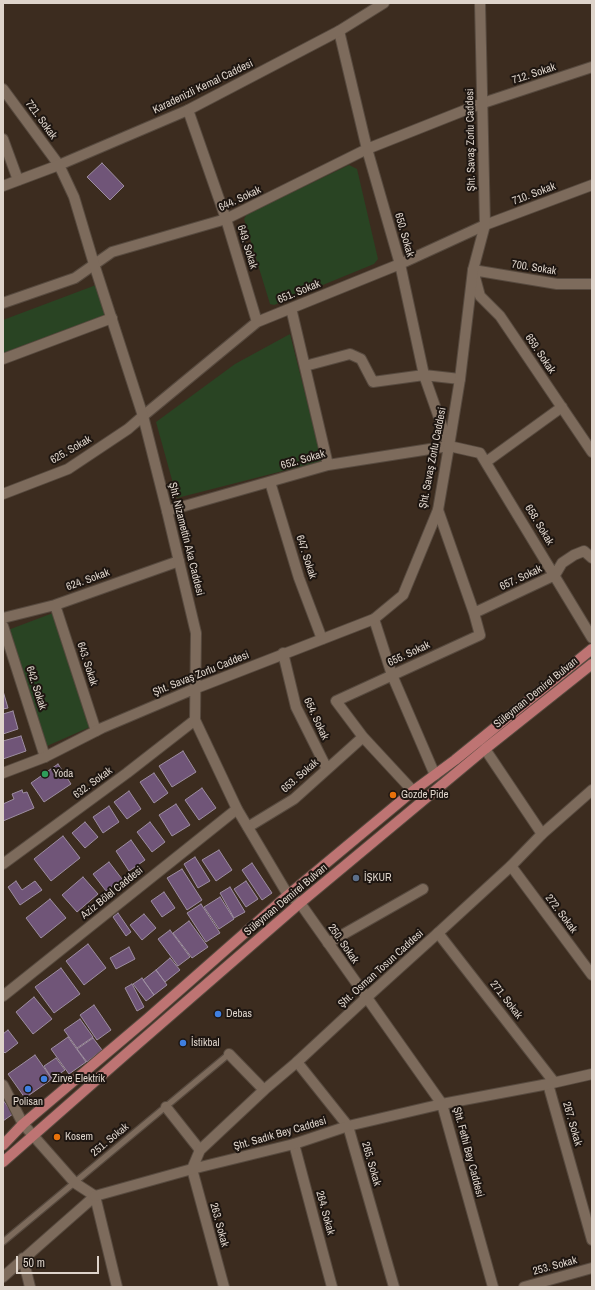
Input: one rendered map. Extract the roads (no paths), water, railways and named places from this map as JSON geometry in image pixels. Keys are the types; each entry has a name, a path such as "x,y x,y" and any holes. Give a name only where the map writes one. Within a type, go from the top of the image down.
{"main road":[{"name":"Süleyman Demirel Bulvarı","path":"3,1145 23,1124 147,1019 288,895 413,791 455,760 592,649"},
{"name":"Süleyman Demirel Bulvarı","path":"3,1162 300,903 485,749 592,664"}],"street":[{"name":"Karadenizli Kemal Caddesi","path":"3,186 59,165 188,110 339,31 384,3"},
{"name":"Şht. Savaş Zorlu Caddesi","path":"3,773 46,757 96,731 194,689 283,653 374,619 403,595 438,510 460,379 473,270 485,225 480,3"},
{"name":"650. Sokak","path":"339,31 367,149 400,264 424,375 449,446"},
{"name":"712. Sokak","path":"483,103 592,67"},
{"name":"721. Sokak","path":"3,89 59,165"},
{"name":"644. Sokak","path":"3,303 75,278 112,252 226,219 367,149 483,103"},
{"name":"649. Sokak","path":"188,110 226,219 257,322"},
{"path":"3,139 18,180"},
{"name":"Şht. Nizamettin Aka Caddesi","path":"59,165 74,197 143,416 167,511 196,634 194,689 195,720 237,809 288,895 300,903"},
{"name":"710. Sokak","path":"485,225 592,185"},
{"name":"651. Sokak","path":"143,416 257,322 400,264 485,225"},
{"name":"700. Sokak","path":"473,270 557,284 592,284"},
{"name":"659. Sokak","path":"473,270 480,296 500,316 592,452"},
{"path":"291,308 328,465"},
{"path":"3,359 112,318"},
{"path":"305,366 350,354 361,359 373,382 424,375 460,379"},
{"path":"486,462 562,407"},
{"name":"625. Sokak","path":"3,494 68,469 128,429 143,416"},
{"name":"652. Sokak","path":"167,511 328,465 449,446"},
{"name":"658. Sokak","path":"449,446 480,453 592,638"},
{"name":"647. Sokak","path":"270,482 299,578 322,639"},
{"name":"655. Sokak","path":"413,791 363,737 336,702 480,635 438,510"},
{"name":"657. Sokak","path":"474,614 555,575 562,562 574,555 584,551 592,558"},
{"name":"624. Sokak","path":"3,618 56,604 179,561"},
{"name":"643. Sokak","path":"56,604 96,731"},
{"path":"374,619 392,675 435,775"},
{"name":"642. Sokak","path":"3,626 46,757"},
{"name":"654. Sokak","path":"283,653 296,707 327,769"},
{"name":"632. Sokak","path":"3,864 127,773 195,720"},
{"name":"653. Sokak","path":"248,827 294,799 363,737"},
{"path":"485,749 542,834"},
{"name":"Şht. Osman Tosun Caddesi","path":"192,1169 200,1150 511,866 542,834 592,790"},
{"name":"Aziz Bölel Caddesi","path":"3,996 237,809"},
{"name":"272. Sokak","path":"511,866 592,975"},
{"path":"328,943 422,889"},
{"name":"250. Sokak","path":"300,903 366,998"},
{"name":"271. Sokak","path":"438,933 551,1083"},
{"name":"Şht. Fethi Bey Caddesi","path":"366,998 442,1104 492,1287"},
{"path":"229,1054 264,1090"},
{"name":"265. Sokak","path":"297,1062 348,1126 394,1287"},
{"name":"Şht. Sadık Bey Caddesi","path":"3,1277 96,1196 192,1169 294,1144 348,1126 442,1104 592,1074"},
{"name":"267. Sokak","path":"551,1083 592,1240"},
{"path":"3,1085 23,1124 75,1183 96,1196 117,1287"},
{"path":"166,1107 200,1150"},
{"name":"264. Sokak","path":"294,1144 332,1287"},
{"name":"263. Sokak","path":"192,1169 224,1287"},
{"path":"23,1258 30,1287"},
{"name":"253. Sokak","path":"524,1287 592,1268"}],"lane":[{"name":"251. Sokak","path":"3,1242 229,1054"}],"place":[{"name":"Yoda","path":"45,774"},
{"name":"Gozde Pide","path":"393,795"},
{"name":"İŞKUR","path":"356,878"},
{"name":"Debas","path":"218,1014"},
{"name":"İstikbal","path":"183,1043"},
{"name":"Zirve Elektrik","path":"44,1079"},
{"name":"Polisan","path":"28,1089"},
{"name":"Kosem","path":"57,1137"}]}
